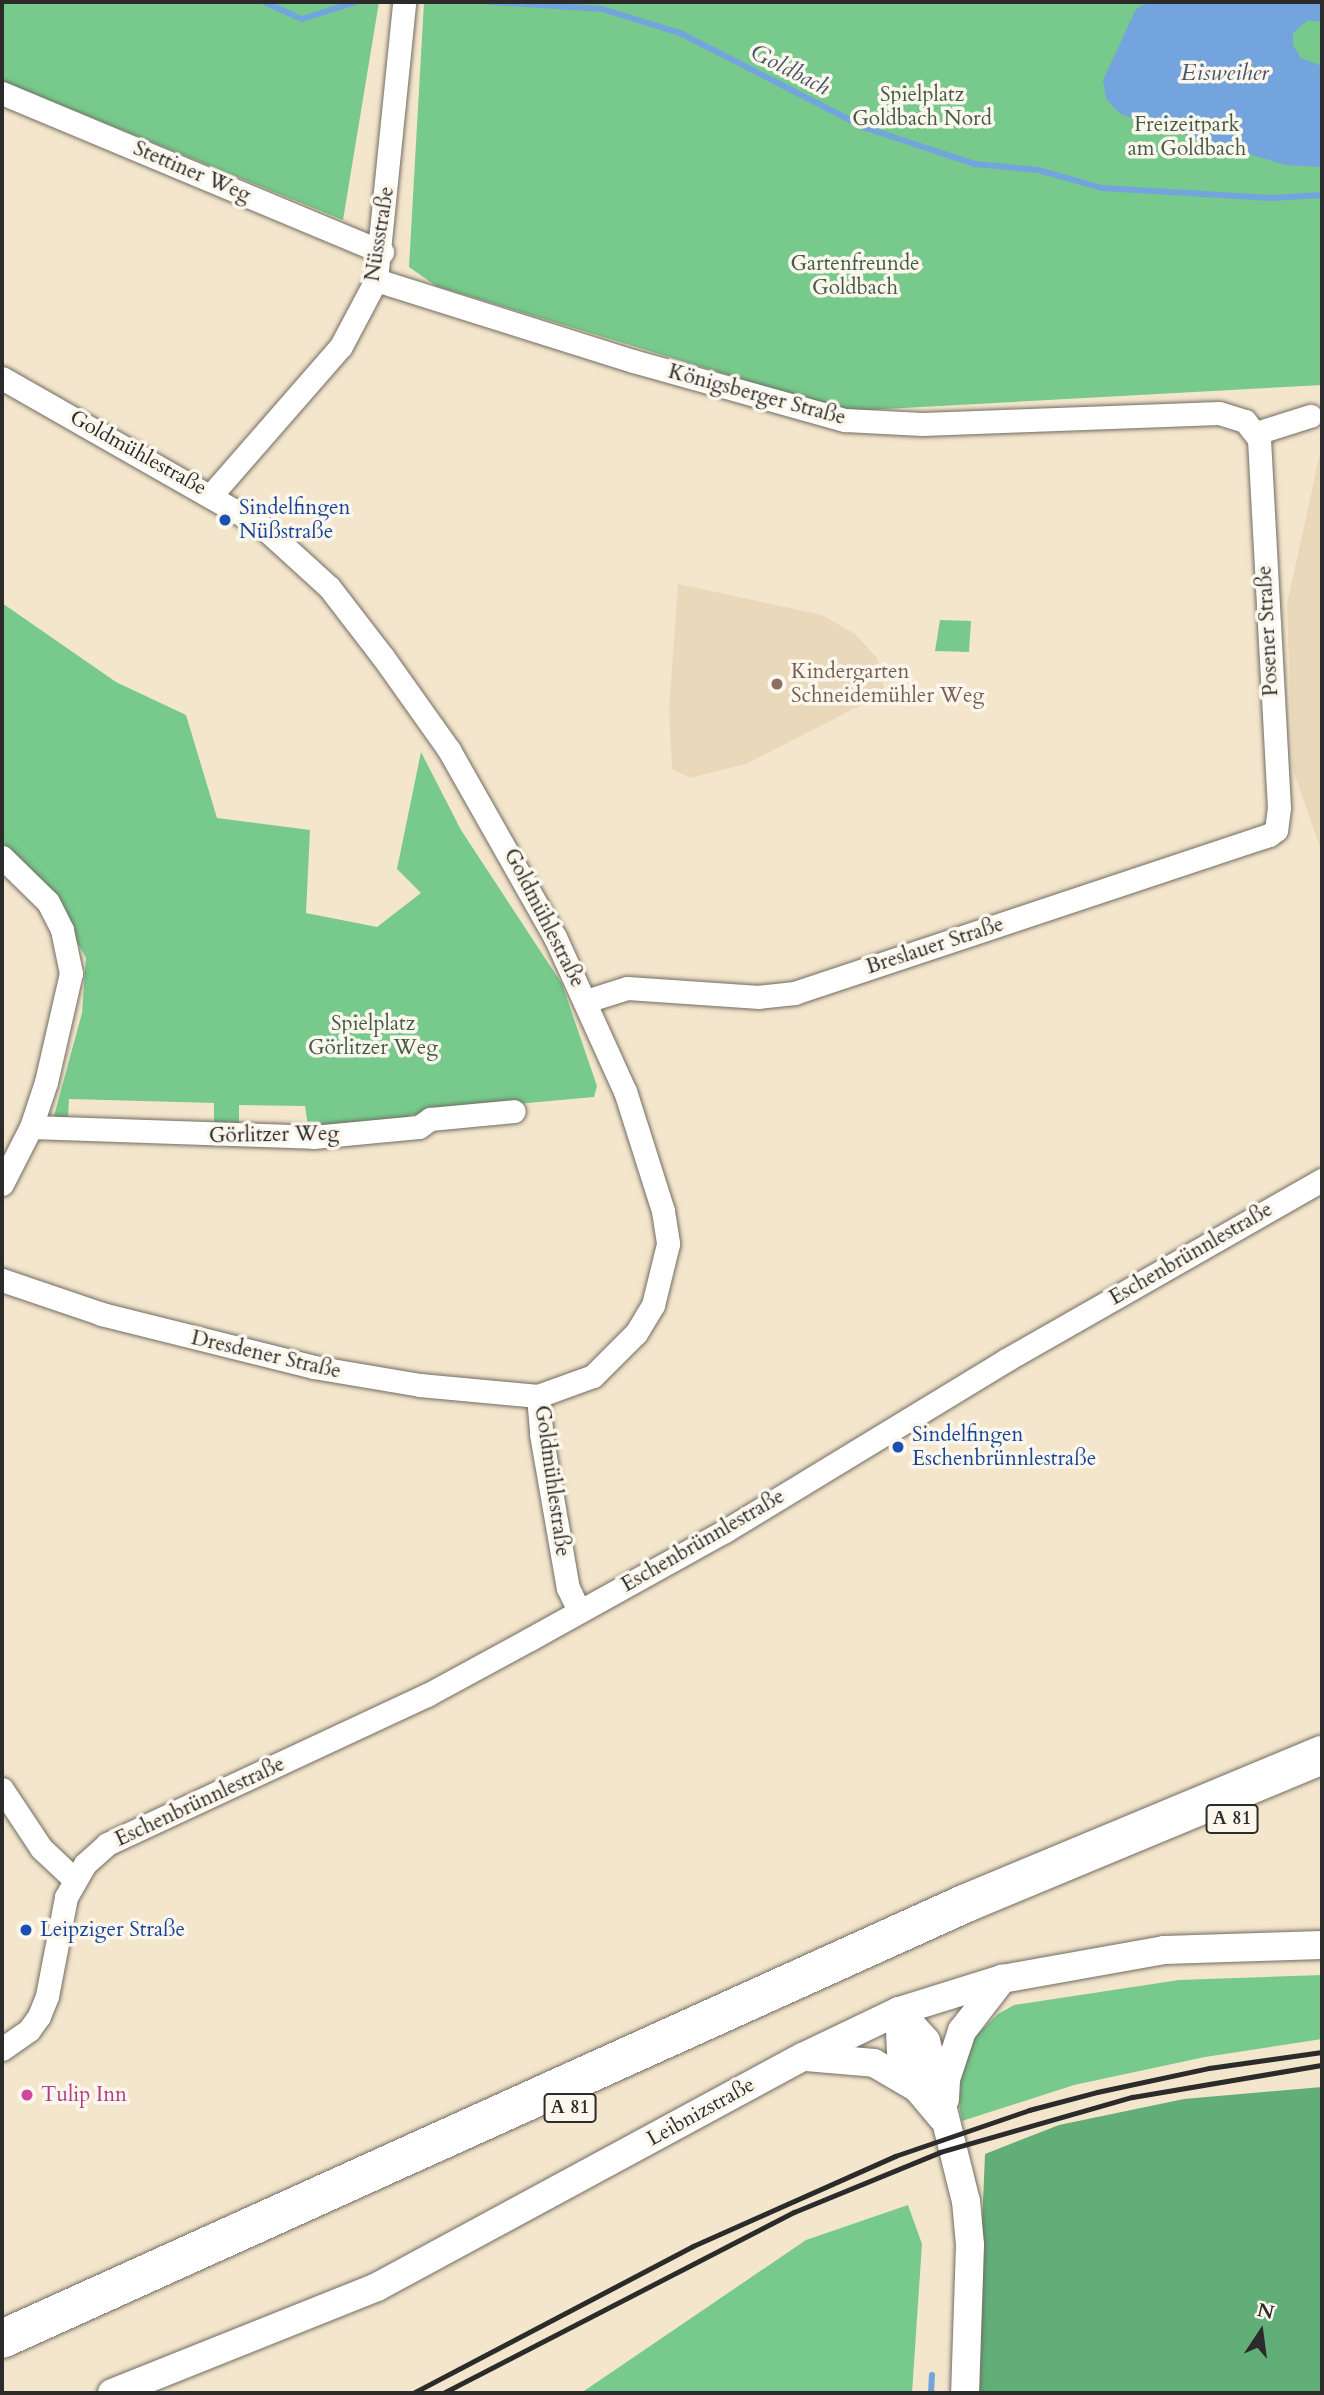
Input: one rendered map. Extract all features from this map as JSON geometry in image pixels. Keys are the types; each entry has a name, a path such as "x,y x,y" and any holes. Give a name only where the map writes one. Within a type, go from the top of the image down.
{"highway":[{"name":"A 81","path":"2,2339 964,1904 1322,1755"},
{"name":"A 81","path":"2,2366 993,1918 1322,1782"}],"street":[{"name":"Nüssstraße","path":"212,494 341,346 376,280 382,252 403,10"},
{"name":"Stettiner Weg","path":"2,93 382,252"},
{"name":"Königsberger Straße","path":"376,280 633,360 845,420 922,424 1219,413 1245,421 1256,433"},
{"name":"Goldmühlestraße","path":"2,378 212,494 263,527 311,568 383,657 449,750 503,839 586,1001 641,1135 663,1211 668,1244 653,1305 636,1333 593,1376 538,1396 568,1588 579,1611"},
{"path":"1256,433 1310,416"},
{"name":"Posener Straße","path":"1256,433 1279,807 1276,830"},
{"name":"Breslauer Straße","path":"586,1001 627,988 759,998 796,993 1151,877 1276,830"},
{"path":"2,858 48,902 69,956 65,1012 31,1127 2,1184"},
{"name":"Görlitzer Weg","path":"31,1127 313,1137 419,1127 430,1119 514,1111"},
{"name":"Eschenbrünnlestraße","path":"74,1879 97,1852 122,1836 427,1695 725,1531 1006,1360 1322,1180"},
{"name":"Dresdener Straße","path":"2,1280 109,1316 301,1364 420,1385 538,1396"},
{"path":"2,1789 41,1847 74,1879 66,1897 47,1996 29,2030 2,2049"},
{"name":"Leibnizstraße","path":"111,2393 377,2287 803,2057 899,2011 1002,1979 1164,1950 1322,1945"},
{"path":"943,2119 946,2079 962,2031 1002,1979"},
{"path":"899,2011 901,2051 917,2088 943,2119"},
{"path":"899,2011 926,2041 943,2119 966,2202 970,2245 965,2393"},
{"path":"803,2057 874,2063 917,2088"}],"shaded area":[{"path":"1322,444 1322,853 1293,770 1287,604"},
{"name":"Kindergarten Schneidemühler Weg","path":"678,584 822,615 855,634 878,659 885,693 746,764 690,778 672,769 669,710"}],"green space":[{"path":"2,2 379,2 343,220 2,81"},
{"path":"424,2 1322,2 1322,385 847,411 436,286 409,267"},
{"name":"Spielplatz Görlitzer Weg","path":"2,603 116,682 186,715 217,818 310,830 306,913 377,927 421,893 397,869 421,752 461,830 562,984 597,1086 594,1097 411,1115 396,1125 309,1133 305,1106 239,1105 239,1123 214,1122 214,1103 69,1099 68,1118 58,1120 54,1116 82,1013 86,958 50,893 2,842"},
{"path":"940,620 971,621 969,652 935,651"},
{"path":"1322,1975 1322,2039 1205,2057 1074,2085 962,2121 956,2085 965,2047 998,2014 1014,2005 1179,1980"},
{"path":"1322,2087 1322,2393 975,2393 985,2154 1059,2125 1184,2099"},
{"path":"908,2205 922,2244 912,2393 581,2393 806,2240"}],"water":[{"name":"Eisweiher","path":"1149,2 1322,2 1322,22 1308,20 1293,33 1293,45 1301,58 1322,66 1322,167 1285,165 1135,120 1119,113 1106,99 1103,80 1136,9"}],"waterway":[{"name":"Goldbach","path":"264,2 302,19 356,2"},
{"name":"Goldbach","path":"491,2 602,9 680,33 866,128 975,164 1038,170 1102,188 1272,198 1322,195"},
{"path":"931,2393 932,2375"}],"railway":[{"path":"413,2393 693,2246 895,2156 1029,2110 1097,2092 1209,2068 1322,2052"},
{"path":"443,2393 794,2212 940,2152 1132,2097 1322,2065"}],"place":[{"name":"Sindelfingen Nüßstraße","path":"225,520"},
{"name":"Kindergarten Schneidemühler Weg","path":"777,684"},
{"name":"Sindelfingen Eschenbrünnlestraße","path":"898,1447"},
{"name":"Leipziger Straße","path":"26,1930"},
{"name":"Tulip Inn","path":"27,2095"}],"park label":[{"name":"Spielplatz Goldbach Nord","path":"922,107"},
{"name":"Freizeitpark am Goldbach","path":"1187,137"},
{"name":"Gartenfreunde Goldbach","path":"855,276"}]}
